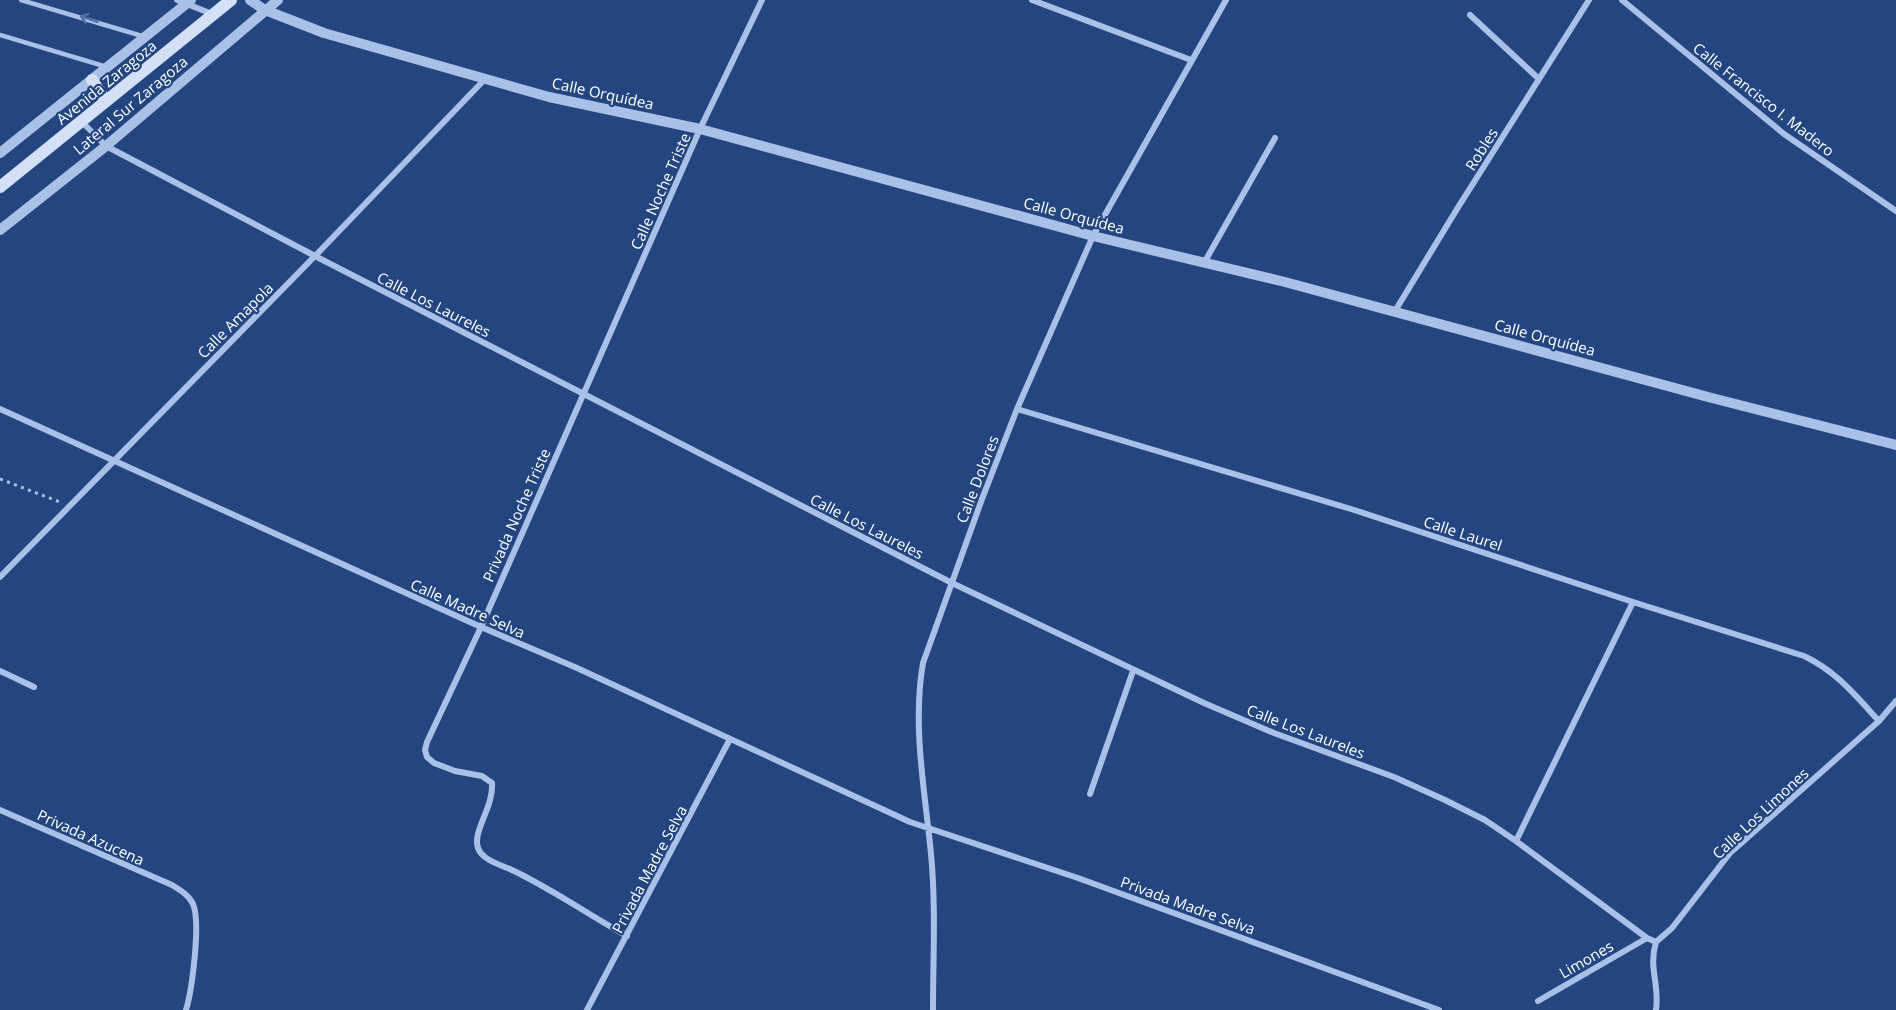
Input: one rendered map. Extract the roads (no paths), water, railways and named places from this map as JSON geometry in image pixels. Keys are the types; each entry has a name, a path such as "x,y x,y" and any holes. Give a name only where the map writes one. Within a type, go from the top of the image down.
{"main road":[{"name":"Avenida Zaragoza","path":"0,187 231,0"},
{"path":"92,80 106,101"}],"street":[{"name":"Calle Orquídea","path":"250,0 265,10 324,33 549,97 700,129 1092,236 1285,282 1708,397 1896,445"},
{"name":"Lateral Sur Zaragoza","path":"0,230 106,147 278,0"},
{"name":"Calle Noche Triste","path":"583,394 700,129 762,0"},
{"path":"1032,0 1191,60"},
{"name":"Calle Dolores","path":"933,1010 931,855 918,716 923,663 1017,409 1092,236 1226,0"},
{"name":"Robles","path":"1395,311 1589,0"},
{"name":"Calle Francisco I. Madero","path":"1622,0 1784,134 1896,211"},
{"path":"0,153 145,37 185,1 213,15"},
{"path":"1470,15 1539,79"},
{"name":"Calle Amapola","path":"0,577 486,78"},
{"name":"Calle Los Laureles","path":"81,121 106,147 952,583 1133,671 1274,733 1405,781 1485,820 1647,938"},
{"path":"1204,263 1275,138"},
{"name":"Privada Noche Triste","path":"583,394 480,627 440,711 425,750 434,763 455,771 483,776 492,783 493,794 477,839 478,849 484,857 523,876 627,936"},
{"name":"Calle Madre Selva","path":"0,409 480,627 577,668 876,808 910,822 927,826"},
{"name":"Calle Laurel","path":"1017,409 1351,509 1804,656 1824,666 1879,721"},
{"path":"1516,841 1634,602"},
{"path":"0,671 34,687"},
{"path":"1090,794 1133,671"},
{"name":"Calle Los Limones","path":"1656,942 1672,928 1730,854 1879,721 1896,701"},
{"name":"Privada Madre Selva","path":"587,1010 730,739"},
{"name":"Privada Azucena","path":"0,810 172,885 189,897 193,904 195,918 194,962 186,1010"},
{"name":"Privada Madre Selva","path":"927,826 1078,878 1439,1010"},
{"path":"1647,938 1656,942 1652,969 1657,989 1656,1010"},
{"name":"Limones","path":"1538,1001 1647,938"}],"lane":[{"path":"21,0 145,37"},
{"path":"0,35 107,67"}]}
